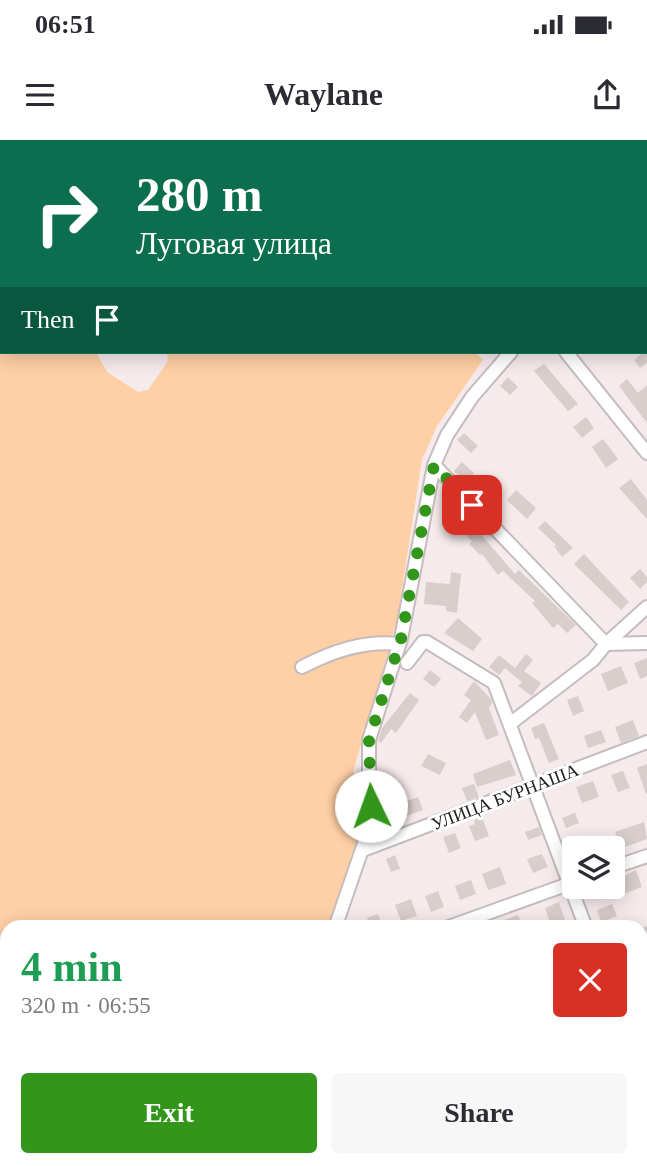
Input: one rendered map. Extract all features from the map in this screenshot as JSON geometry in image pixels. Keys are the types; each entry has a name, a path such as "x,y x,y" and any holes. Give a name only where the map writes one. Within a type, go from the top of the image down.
{"street":[{"path":"338,920 363,850 371,806 369,740 399,644 434,465 447,435 503,354"},
{"path":"568,354 647,453"},
{"path":"434,465 606,645 647,643"},
{"path":"510,723 593,660 647,607"},
{"path":"302,667 329,653 378,642 399,644"},
{"path":"407,663 423,642 435,645 490,678 562,858"},
{"name":"УЛИЦА БУРНАША","path":"363,850 647,742"},
{"path":"625,864 647,856"},
{"path":"468,920 562,887"},
{"path":"577,899 584,920"}],"shaded area":[{"path":"0,354 97,354 107,372 138,392 148,390 168,361 167,354 477,354 483,360 437,426 422,460 397,621 353,772 359,791 359,830 350,870 333,920 0,920"}],"building":[{"path":"641,354 647,354 647,363 640,368 634,360"},
{"path":"544,364 578,404 568,411 534,371"},
{"path":"508,377 518,387 510,395 500,386"},
{"path":"627,379 638,393 647,385 647,423 619,386"},
{"path":"586,417 594,428 582,438 573,427"},
{"path":"464,433 478,446 471,453 457,440"},
{"path":"603,439 618,459 606,468 592,447"},
{"path":"462,462 474,473 466,482 454,471"},
{"path":"631,479 647,500 647,519 619,488"},
{"path":"516,490 536,508 527,519 507,500"},
{"path":"470,515 481,526 477,530 515,574 519,570 576,625 567,633 558,624 553,628 532,603 535,601 503,571 498,575 482,554 469,544 472,541 458,527"},
{"path":"545,521 573,548 562,557 554,546 556,545 538,528"},
{"path":"584,554 629,602 621,610 574,564"},
{"path":"640,569 647,577 647,582 640,589 630,578"},
{"path":"451,572 461,574 457,613 446,611 446,606 424,604 426,582 450,584"},
{"path":"458,618 482,639 473,651 444,633"},
{"path":"526,654 533,660 524,671 541,683 532,696 518,686 522,682 505,668 499,675 489,667 499,655 515,668"},
{"path":"647,658 647,676 640,679 634,663"},
{"path":"621,666 628,683 608,691 601,674"},
{"path":"430,670 441,679 434,687 423,679"},
{"path":"474,681 491,699 489,708 499,735 486,740 475,712 467,723 459,717 471,700 464,695"},
{"path":"410,693 419,700 396,733 391,729 381,743 378,741 382,728"},
{"path":"578,696 584,711 573,716 567,700"},
{"path":"633,720 639,736 621,743 615,727"},
{"path":"544,723 559,759 549,763 539,738 535,739 531,728"},
{"path":"601,730 606,742 588,748 584,736"},
{"path":"428,754 446,763 440,775 421,766"},
{"path":"510,760 516,775 477,787 473,774"},
{"path":"647,764 647,794 646,794 637,768"},
{"path":"623,771 630,788 618,792 611,775"},
{"path":"593,781 599,797 582,803 576,787"},
{"path":"474,784 479,797 467,801 462,788"},
{"path":"418,797 423,810 406,816 401,803"},
{"path":"575,813 579,823 566,828 562,818"},
{"path":"482,817 489,836 475,841 469,826"},
{"path":"644,822 647,839 625,847 625,836 617,836 615,832"},
{"path":"539,827 542,835 528,840 525,832"},
{"path":"455,833 461,848 449,853 443,837"},
{"path":"542,854 548,867 533,873 527,859"},
{"path":"395,855 400,869 391,872 386,859"},
{"path":"500,867 506,884 488,890 482,874"},
{"path":"636,870 642,887 625,893 625,876"},
{"path":"471,880 476,894 460,900 455,886"},
{"path":"438,891 444,907 431,912 425,896"},
{"path":"411,899 417,916 401,920 395,905"},
{"path":"559,902 565,920 549,920 545,908"},
{"path":"612,904 617,916 600,920 597,910"},
{"path":"378,914 380,920 368,920"},
{"path":"518,915 520,920 504,920"}],"route":[{"path":"371,806 369,740 401,639 434,465 472,505"}]}
